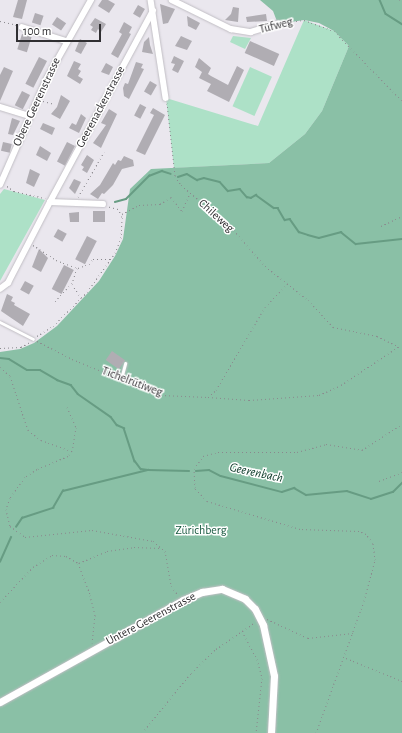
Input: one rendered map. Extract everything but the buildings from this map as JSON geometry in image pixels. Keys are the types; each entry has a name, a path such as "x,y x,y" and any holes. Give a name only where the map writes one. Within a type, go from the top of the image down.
{"street":[{"name":"Obere Geerenstrasse","path":"1,184 38,98 66,41 91,0"},
{"path":"151,0 166,98"},
{"name":"Tüfweg","path":"172,0 232,29 251,32 278,24"},
{"name":"Geerenackerstrasse","path":"0,289 8,283 153,11"},
{"path":"22,27 66,41"},
{"path":"0,107 30,116"},
{"path":"51,201 103,204"},
{"name":"Untere Geerenstrasse","path":"0,702 183,600 202,592 225,590 246,600 261,620 274,676 271,733"}],"lane":[{"path":"0,322 33,338"},
{"path":"121,378 125,364"}],"path":[{"path":"399,0 402,3"},
{"name":"Tüfweg","path":"278,24 304,20 334,30 402,101"},
{"path":"0,21 22,27"},
{"path":"38,98 54,104"},
{"name":"Chileweg","path":"166,98 175,176 190,192 231,227 265,266 308,300 333,327 377,336 402,348"},
{"path":"75,203 104,152"},
{"path":"1,184 14,191 51,201"},
{"path":"122,214 139,205 160,204 171,197 182,211 190,192"},
{"path":"0,348 20,347 53,326 81,299 111,259 121,238 122,214 118,209 103,204"},
{"path":"381,226 402,216"},
{"path":"29,243 56,260 77,268 88,264 93,259 111,259"},
{"path":"54,302 72,283 77,268"},
{"path":"72,283 81,299"},
{"path":"208,397 216,390 265,308 287,284"},
{"name":"Tichelrütiweg","path":"33,338 72,359 161,394 249,400 319,395 341,385 398,347"},
{"path":"0,367 10,376 25,426 36,437 72,451"},
{"path":"68,407 76,426 72,451 68,456 37,469 25,477 17,487 6,509 7,518 14,531 26,537 92,530 140,537 165,551 172,586 183,600"},
{"path":"316,733 345,657 375,560 373,543 366,534 350,529 300,529 207,501 195,488 194,469 203,456 218,452 297,452 326,444 362,450 402,424"},
{"path":"379,481 402,472"},
{"path":"78,563 107,551 114,552 134,547 161,548"},
{"path":"0,602 32,567 45,558 60,554 78,563 95,615 91,651"},
{"path":"142,733 191,673 216,649 241,631 261,620 276,622 308,638 353,633"},
{"path":"241,631 257,659 262,678 256,733"},
{"path":"345,657 402,682"}],"green space":[{"name":"Zürichberg","path":"260,0 402,0 402,733 0,733 0,352 20,349 34,343 57,326 99,281 115,256 123,239 130,189 151,169 269,163 305,134 322,111 349,46 334,31 319,23 304,20 278,24 273,11"},
{"path":"304,20 334,31 349,46 322,111 305,134 269,163 174,168 166,98 258,126"},
{"path":"233,36 251,38 245,49 230,42"},
{"path":"250,67 272,77 254,116 233,106"},
{"path":"4,189 45,200 0,281 0,194"}],"waterway":[{"path":"380,0 386,14 402,24"},
{"path":"115,202 126,199 149,176 162,171 171,174"},
{"path":"178,177 187,174 197,180 204,178 220,182 228,191 240,189 247,197 251,198 256,195 274,208 278,208 285,220 290,219 299,232 308,235 319,238 341,232 356,244 402,239"},
{"path":"0,358 9,359 27,370 40,370 57,380 71,385 78,394 111,417 117,425 124,428 135,461 141,469 148,470"},
{"name":"Geerenbach","path":"16,527 22,518 53,508 63,491 148,470 189,471"},
{"name":"Geerenbach","path":"196,471 209,470 221,476 282,492 294,488 306,495 347,491 371,499 393,492 402,483"},
{"name":"Geerenbach","path":"0,562 11,537"}]}
